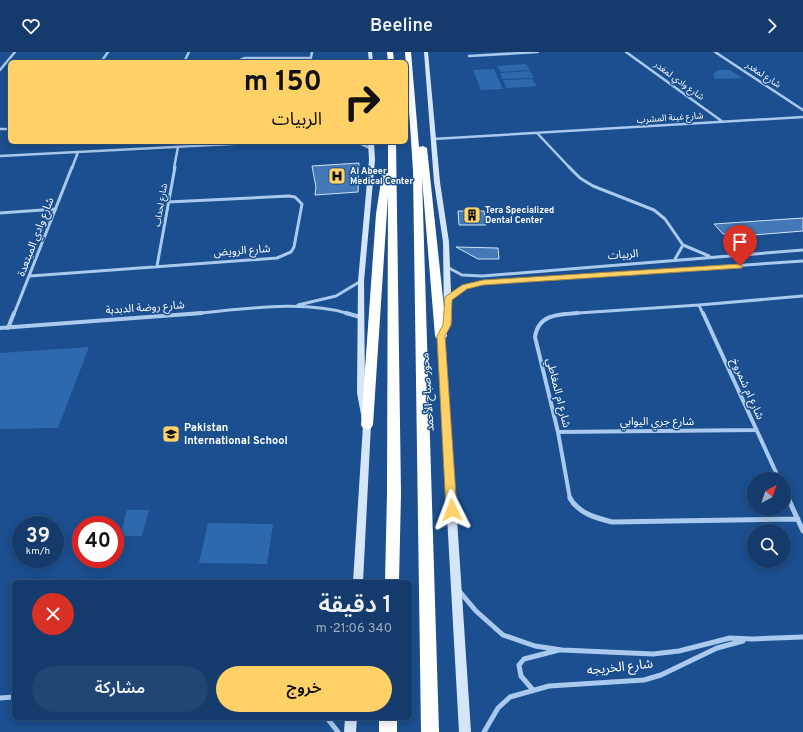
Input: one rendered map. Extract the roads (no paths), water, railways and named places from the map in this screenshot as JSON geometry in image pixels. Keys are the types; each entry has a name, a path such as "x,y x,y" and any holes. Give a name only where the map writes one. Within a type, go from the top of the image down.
{"highway":[{"name":"محور صباح الأحمد","path":"408,52 417,170 430,732"},
{"path":"415,132 423,147 426,168 441,336"},
{"path":"392,144 394,494 392,580"},
{"path":"367,425 381,214 386,176 392,161"},
{"path":"388,720 388,732"}],"street":[{"path":"8,60 15,52"},
{"path":"242,60 240,59 268,60 311,58 312,52"},
{"name":"محور صباح الأحمد","path":"426,52 433,139 446,242 448,299 447,325 441,336 465,732"},
{"path":"469,56 538,52"},
{"name":"شارع وادي لمغدر","path":"626,52 723,122"},
{"name":"شارع لمغدر","path":"715,52 803,110"},
{"path":"0,70 8,60"},
{"name":"شارع غينة المشرب","path":"433,139 538,134 803,117"},
{"path":"538,134 580,178 593,186 654,210 665,220 683,245 712,257"},
{"path":"0,156 228,144"},
{"path":"358,580 367,425 361,393 361,282 368,212 371,146"},
{"name":"شارع لحداب","path":"157,266 178,147"},
{"name":"شارع وادي المبتعدة","path":"8,328 30,276 78,152"},
{"name":"شارع الرويض","path":"30,276 277,258 291,252 294,247 302,204 295,197 289,196 168,202"},
{"path":"0,213 56,209"},
{"path":"675,259 683,245"},
{"name":"الربيات","path":"447,266 462,275 482,276 675,259 803,250"},
{"name":"الربيات","path":"448,299 464,287 483,283 803,261"},
{"name":"شارع روضة الدبدبة","path":"292,306 336,296 361,282"},
{"name":"شارع ام المغاطي","path":"798,519 612,522 584,514 570,499 558,432 535,337 536,329 541,322 549,317 560,314 699,305 803,296"},
{"name":"شارع ام شمروخ","path":"699,305 776,472"},
{"name":"شارع روضة الدبدبة","path":"0,328 292,306 331,308 360,318"},
{"name":"شارع جري اليوابي","path":"558,432 756,430"},
{"path":"791,504 803,531"},
{"name":"شارع الخريجه","path":"457,589 476,610 503,634 535,646 562,650 654,654 679,651 730,638 752,639 803,637"},
{"name":"شارع الخريجه","path":"484,732 491,717 505,700 533,690 549,686 644,680 661,675 717,648 752,639"},
{"name":"شارع الخريجه","path":"533,690 521,676 519,665 524,659 562,650"},
{"path":"0,698 12,697"},
{"path":"329,720 338,732"},
{"path":"350,732 351,720"}],"place":[{"name":"Al Abeer Medical Center","path":"337,176"},
{"name":"Tera Specialized Dental Center","path":"472,215"},
{"name":"Pakistan International School","path":"171,434"}]}
